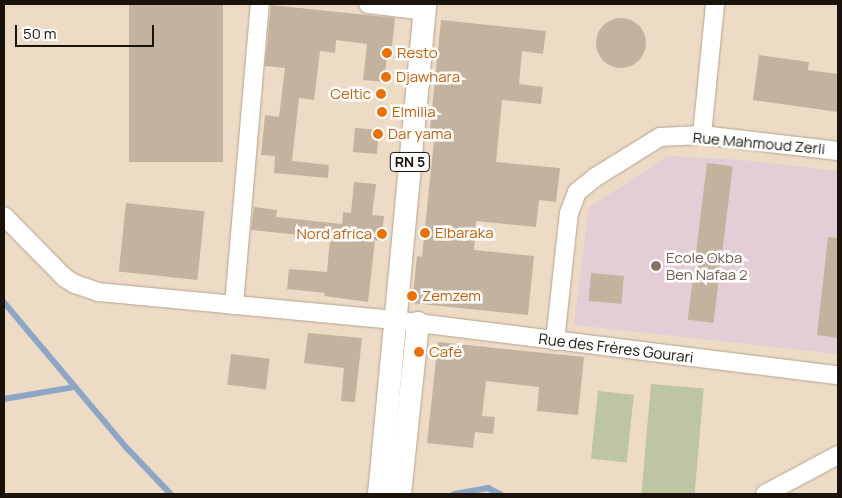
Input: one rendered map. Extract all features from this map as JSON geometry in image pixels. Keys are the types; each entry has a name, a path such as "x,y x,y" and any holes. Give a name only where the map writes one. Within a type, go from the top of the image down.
{"main road":[{"name":"RN 5","path":"400,494 395,441 394,320 425,7"},
{"name":"RN 5","path":"379,494 395,441 418,323"}],"street":[{"path":"234,305 260,4"},
{"path":"368,4 425,7"},
{"path":"702,136 715,4"},
{"name":"Rue Mahmoud Zerli","path":"555,341 569,213 577,192 594,178 660,137 702,136 838,151"},
{"name":"Rue des Frères Gourari","path":"4,216 60,274 86,289 104,293 394,320 838,375"},
{"path":"765,494 838,455"}],"shaded area":[{"path":"668,156 742,160 838,171 838,354 574,325 589,207"}],"green space":[{"path":"651,384 704,389 695,494 641,494"},
{"path":"598,391 634,395 627,462 591,459"}],"building":[{"path":"129,4 223,4 223,162 129,162"},
{"path":"271,5 395,18 392,46 388,46 384,82 363,80 367,44 336,40 335,53 320,51 314,100 299,98 292,161 329,165 328,178 274,173 275,156 261,155 265,115 279,117 285,68 265,66"},
{"path":"621,18 630,20 641,29 646,43 644,52 635,63 621,68 612,66 601,57 596,43 598,34 607,23"},
{"path":"441,20 546,31 543,54 522,51 519,84 543,87 541,104 502,100 496,162 560,168 556,202 539,200 536,227 476,221 474,250 534,256 528,315 412,303 417,256 422,257 434,140 429,139"},
{"path":"759,55 809,62 808,70 838,74 838,112 753,100"},
{"path":"355,128 379,130 377,154 353,152"},
{"path":"707,163 733,166 714,323 688,320"},
{"path":"354,182 376,184 372,215 384,216 381,241 375,240 368,302 324,296 325,293 287,289 289,269 327,272 330,238 251,230 254,207 277,210 276,217 342,224 343,212 351,213"},
{"path":"126,203 205,211 197,280 119,272"},
{"path":"828,237 838,238 838,338 817,335"},
{"path":"591,273 624,276 621,304 589,301"},
{"path":"308,333 362,338 355,402 341,401 344,368 304,363"},
{"path":"438,342 584,357 578,415 537,411 539,387 486,381 482,416 495,417 493,434 475,432 473,448 427,443"},
{"path":"231,354 270,359 266,390 227,385"}],"waterway":[{"path":"4,302 128,449 171,494"},
{"path":"4,399 75,387"},
{"path":"454,494 488,488 501,494"}],"place":[{"name":"Resto","path":"387,53"},
{"name":"Djawhara","path":"386,77"},
{"name":"Celtic","path":"381,94"},
{"name":"Elmilia","path":"382,112"},
{"name":"Dar yama","path":"378,134"},
{"name":"Elbaraka","path":"425,233"},
{"name":"Nord africa","path":"382,234"},
{"name":"Ecole Okba Ben Nafaa 2","path":"656,266"},
{"name":"Zemzem","path":"412,296"},
{"name":"Café","path":"419,352"}]}
